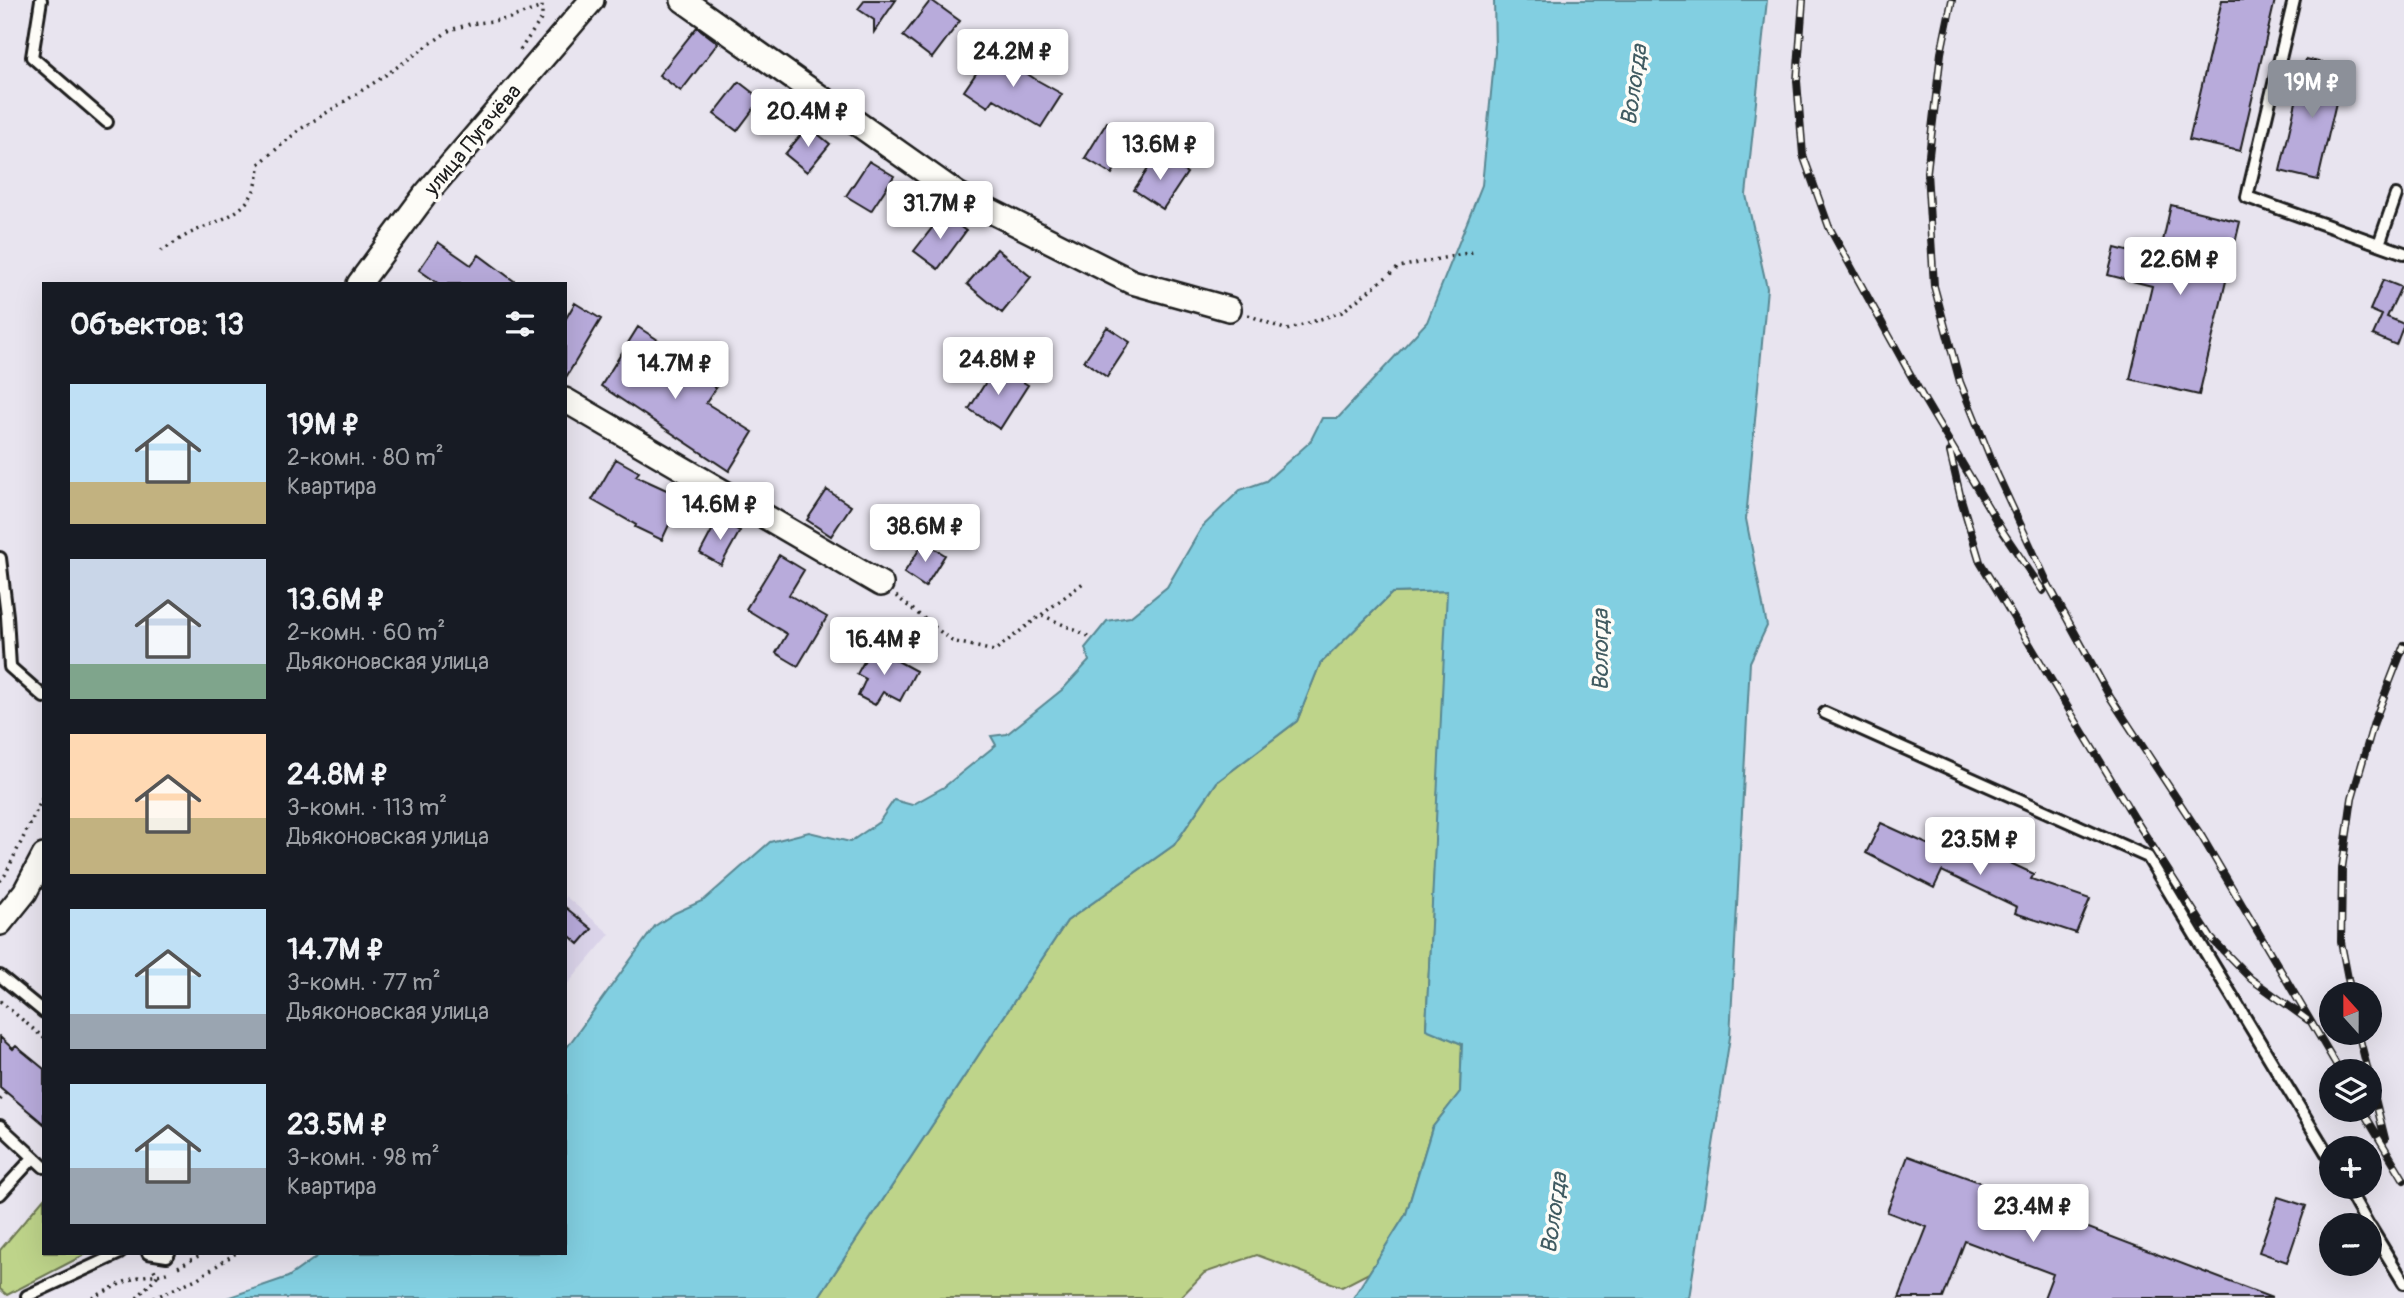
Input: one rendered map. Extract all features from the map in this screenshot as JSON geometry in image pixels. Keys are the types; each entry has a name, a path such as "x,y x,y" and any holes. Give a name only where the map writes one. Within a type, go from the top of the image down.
{"street":[{"path":"683,0 957,194 1132,282 1229,309"},
{"name":"улица Пугачёва","path":"363,282 425,195 581,5"},
{"path":"567,401 881,584"},
{"path":"0,923 41,871"}],"lane":[{"path":"41,0 32,57 107,122"},
{"path":"2294,0 2247,197 2404,253"},
{"path":"2379,244 2396,195"},
{"path":"0,558 10,667 42,695"},
{"path":"1825,713 2148,857 2319,1139"},
{"path":"0,976 42,1010"},
{"path":"0,1126 42,1165"},
{"path":"0,1194 33,1158"},
{"path":"2382,1247 2404,1283"},
{"path":"27,1296 116,1255"}],"path":[{"path":"161,251 192,232 223,221 249,202 259,180 259,164 299,130 380,79 450,30 470,23 507,19 542,7"},
{"path":"1229,309 1287,330 1342,312 1399,267 1473,251"},
{"path":"881,584 953,641 995,651 1083,583"},
{"path":"1042,615 1088,636"},
{"path":"0,881 5,876 42,799"},
{"path":"0,1001 42,1036"},
{"path":"0,1100 6,1092"},
{"path":"93,1298 131,1280 172,1271 200,1255"},
{"path":"154,1298 198,1278 233,1255"},
{"path":"137,1298 157,1276"}],"shaded area":[{"path":"567,898 610,934 567,985"}],"green space":[{"path":"1448,591 1426,1028 1462,1044 1460,1092 1432,1128 1406,1214 1369,1273 1342,1287 1257,1255 1204,1273 1180,1298 818,1298 1067,921 1174,845 1217,782 1297,721 1320,664 1392,593"},
{"path":"42,1200 42,1255 84,1255 7,1295 0,1289 0,1250"}],"water":[{"name":"Вологда","path":"1494,0 1767,0 1746,195 1767,288 1746,519 1767,626 1750,662 1730,1037 1689,1298 1353,1298 1406,1214 1432,1128 1460,1092 1462,1044 1426,1029 1447,591 1392,593 1320,664 1297,721 1217,782 1174,845 1067,921 818,1298 227,1298 288,1277 319,1255 567,1255 567,1047 655,926 675,913 704,900 770,842 809,832 850,842 879,822 894,800 912,805 944,787 996,745 991,736 1007,734 1063,689 1089,661 1085,648 1107,621 1130,617 1167,587 1202,527 1240,490 1266,481 1310,442 1322,418 1338,418 1427,322 1482,185 1495,52"}],"building":[{"path":"865,0 896,0 874,32 874,20 858,9"},
{"path":"931,0 960,21 932,58 903,36"},
{"path":"2222,0 2275,0 2240,151 2189,140"},
{"path":"697,27 718,43 681,91 659,75"},
{"path":"992,50 1062,94 1041,127 994,99 988,107 964,91"},
{"path":"2306,59 2344,68 2318,180 2280,171"},
{"path":"739,82 761,99 737,131 714,114"},
{"path":"1107,122 1134,138 1112,174 1085,158"},
{"path":"808,126 830,144 807,172 785,154"},
{"path":"1158,154 1187,173 1163,209 1134,190"},
{"path":"869,161 894,176 871,211 846,196"},
{"path":"2171,205 2240,222 2199,395 2130,379 2152,286 2108,275 2115,248 2159,259"},
{"path":"943,214 966,231 938,269 914,251"},
{"path":"438,242 471,265 479,255 515,282 436,282 419,270"},
{"path":"997,249 1031,277 1002,313 967,284"},
{"path":"2383,280 2401,287 2387,317 2404,324 2396,345 2373,335 2382,315 2370,310"},
{"path":"575,303 601,319 567,376 567,317"},
{"path":"638,327 669,347 658,364 690,384 696,375 716,388 706,403 753,432 729,471 601,386"},
{"path":"1107,327 1130,342 1107,377 1084,361"},
{"path":"996,366 1028,385 1000,429 969,409"},
{"path":"616,459 639,472 636,476 682,497 662,540 635,527 636,525 592,500"},
{"path":"827,490 851,506 831,536 807,520"},
{"path":"718,519 740,531 721,565 700,553"},
{"path":"924,542 945,555 925,587 904,573"},
{"path":"779,555 804,570 789,595 827,617 798,666 776,653 787,634 746,609"},
{"path":"872,647 916,671 900,701 883,692 875,705 858,696 866,679 857,674"},
{"path":"1881,823 1951,855 1959,839 2034,874 2031,879 2090,899 2076,933 2015,913 2017,907 1942,871 1934,888 1866,853"},
{"path":"567,909 592,929 579,944 567,934"},
{"path":"0,1037 13,1049 16,1046 42,1067 42,1122 0,1087"},
{"path":"1908,1156 2072,1216 2070,1221 2272,1298 2044,1298 2053,1274 1965,1241 1943,1298 1899,1298 1927,1227 1887,1212"},
{"path":"2278,1197 2306,1206 2287,1262 2259,1252"}],"railway":[{"path":"1803,0 1797,81 1803,155 1829,227 1925,401 2003,532 2043,591"},
{"path":"1952,0 1941,53 1927,172 1934,286 1960,382 1997,474 2048,584 2110,697 2202,837 2333,1059"},
{"path":"1950,452 1980,562 2135,819 2211,938 2251,979 2308,1020"},
{"path":"2349,982 2341,942 2342,869 2352,798 2374,722 2404,645"},
{"path":"2361,1045 2365,1059"},
{"path":"2369,1122 2404,1180"},
{"path":"2381,1122 2385,1139"}]}
